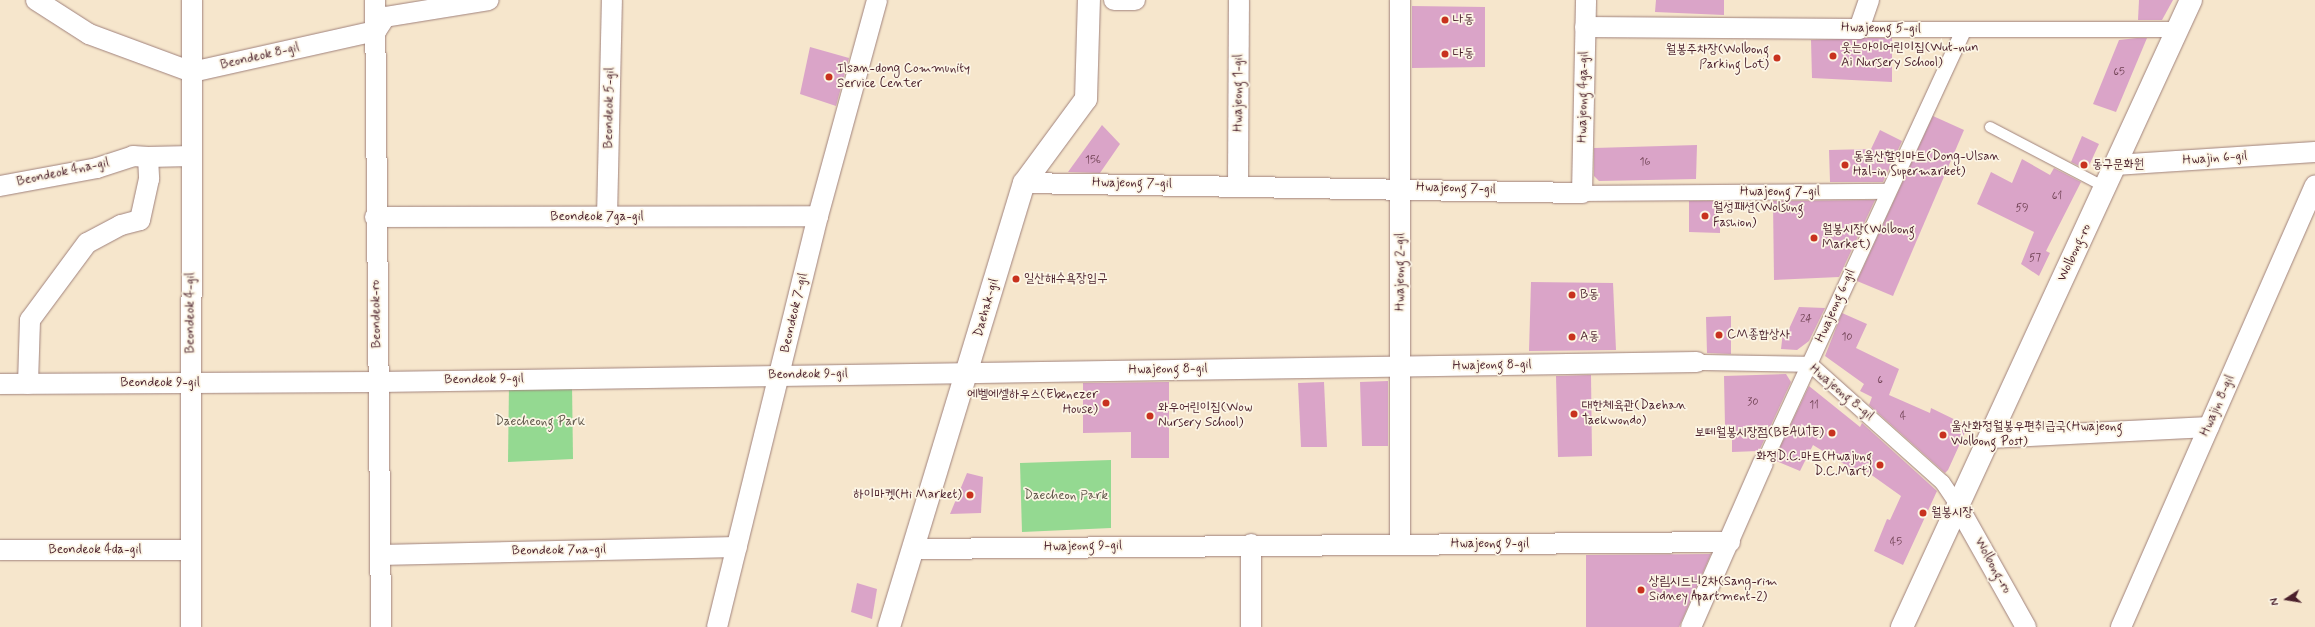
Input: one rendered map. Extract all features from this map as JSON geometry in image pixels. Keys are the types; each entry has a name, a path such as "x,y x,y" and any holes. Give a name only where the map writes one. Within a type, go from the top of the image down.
{"street":[{"path":"36,0 89,34 192,72"},
{"name":"Beondeok 4-gil","path":"191,627 190,383 192,0"},
{"name":"Beondeok-ro","path":"375,0 375,217 379,382 381,627"},
{"path":"376,31 386,17 489,0"},
{"name":"Beondeok 5-gil","path":"607,217 612,0"},
{"name":"Beondeok 7-gil","path":"717,627 738,547 818,216 877,0"},
{"name":"Daehak-gil","path":"889,627 968,373 1024,183 1086,99 1089,0"},
{"path":"1114,0 1135,0"},
{"name":"Hwajeong 1-gil","path":"1238,185 1239,0"},
{"name":"Hwajeong 2-gil","path":"1400,0 1402,367 1400,544"},
{"name":"Hwajeong 4ga-gil","path":"1582,193 1586,0"},
{"path":"1858,29 1869,0"},
{"name":"Wolbong-ro","path":"1902,627 2191,0"},
{"name":"Hwajeong 5-gil","path":"1585,27 1963,30 2178,29"},
{"name":"Hwajeong 6-gil","path":"1691,627 1730,542 1763,463 1963,30"},
{"name":"Beondeok 8-gil","path":"192,72 376,31"},
{"name":"Hwajin 6-gil","path":"2115,165 2315,152"},
{"name":"Beondeok 4na-gil","path":"0,186 97,168 133,156 192,156"},
{"path":"28,384 30,320 87,243 121,225 140,220 149,179 148,157"},
{"name":"Hwajeong 7-gil","path":"1024,183 1400,187 1582,193 1888,191"},
{"name":"Hwajin 8-gil","path":"2121,627 2315,186"},
{"name":"Beondeok 7ga-gil","path":"375,217 818,216"},
{"name":"Hwajeong 8-gil","path":"968,373 1697,362 1810,364 1942,482 1958,506"},
{"name":"Beondeok 9-gil","path":"0,384 379,382 968,373"},
{"path":"1990,438 2208,427"},
{"name":"Wolbong-ro","path":"1958,506 2026,627"},
{"name":"Hwajeong 9-gil","path":"914,549 1251,544 1730,542"},
{"path":"1251,544 1251,627"},
{"name":"Beondeok 7na-gil","path":"380,555 738,547"},
{"name":"Beondeok 4da-gil","path":"0,550 191,550"}],"lane":[{"path":"1990,127 2105,187"}],"green space":[{"name":"Daecheong Park","path":"509,383 572,384 573,459 508,462"},
{"name":"Daecheon Park","path":"1111,460 1111,528 1022,532 1020,463"}],"building":[{"path":"1656,0 1724,0 1724,15 1655,12"},
{"path":"2139,0 2173,0 2162,20 2138,20"},
{"path":"1412,6 1485,7 1485,67 1412,68"},
{"path":"1892,38 1892,82 1812,78 1811,40"},
{"path":"2147,38 2116,112 2093,104 2119,40"},
{"name":"Ilsan-dong Community Service Center","path":"810,47 849,58 836,106 800,94"},
{"path":"1933,116 1964,130 1893,296 1857,281"},
{"path":"1102,125 1120,144 1100,173 1068,172"},
{"path":"1880,130 1902,141 1883,182 1830,182 1829,150 1871,149"},
{"path":"2082,136 2099,144 2087,170 2071,162"},
{"path":"1697,145 1696,179 1599,181 1594,176 1594,148"},
{"path":"2022,159 2050,175 2054,168 2081,182 2046,251 2050,253 2039,276 2021,264 2034,232 1977,204 1991,172 2012,183"},
{"name":"월봉시장(Wolbong Market)","path":"1875,200 1839,277 1774,280 1773,201"},
{"name":"월성패션(Wolsung Fashion)","path":"1689,201 1720,201 1720,233 1689,232"},
{"path":"1531,282 1613,283 1616,350 1529,351"},
{"path":"1799,307 1825,308 1809,341 1797,350 1781,349 1783,332 1788,331"},
{"path":"1842,313 1867,324 1856,348 1899,369 1889,395 1930,413 1931,408 1968,426 1948,470 1945,473 1869,405 1872,397 1860,391 1864,384 1825,356"},
{"name":"CM종합상사","path":"1731,316 1731,354 1707,353 1706,317"},
{"path":"1786,374 1791,382 1759,451 1732,452 1732,425 1725,426 1724,376"},
{"name":"대한체육관(Daehan Taekwondo)","path":"1591,375 1592,456 1558,457 1556,376"},
{"path":"1388,381 1388,446 1362,446 1360,382"},
{"path":"1169,382 1169,458 1131,458 1131,432 1083,433 1083,383"},
{"path":"1324,382 1327,447 1301,447 1298,383"},
{"path":"1809,386 1860,427 1862,423 1937,491 1903,565 1874,551 1887,519 1890,520 1901,496 1859,466 1857,472 1813,445 1800,471 1774,460"},
{"name":"하이마켓(Hi Market)","path":"967,473 983,477 981,513 950,514"},
{"name":"상림시드니2차(Sang-rim Sidney Apartment-2)","path":"1711,554 1679,627 1586,627 1586,555"},
{"path":"857,583 877,589 872,619 851,612"}],"place":[{"name":"나동","path":"1445,20"},
{"name":"다동","path":"1445,54"},
{"name":"웃는아이어린이집(Wut-nun Ai Nursery School)","path":"1833,56"},
{"name":"월봉주차장(Wolbong Parking Lot)","path":"1777,58"},
{"name":"Ilsan-dong Community Service Center","path":"829,77"},
{"name":"동울산할인마트(Dong-Ulsan Hal-in Supermarket)","path":"1845,165"},
{"name":"동구문화원","path":"2084,165"},
{"name":"월성패션(Wolsung Fashion)","path":"1705,216"},
{"name":"월봉시장(Wolbong Market)","path":"1814,238"},
{"name":"일산해수욕장입구","path":"1016,279"},
{"name":"B동","path":"1572,295"},
{"name":"CM종합상사","path":"1719,335"},
{"name":"A동","path":"1572,337"},
{"name":"에벨에셀하우스(Ebenezer House)","path":"1106,403"},
{"name":"대한체육관(Daehan Taekwondo)","path":"1574,414"},
{"name":"와우어린이집(Wow Nursery School)","path":"1150,416"},
{"name":"보떼월봉시장점(BEAUTE)","path":"1832,433"},
{"name":"울산화정월봉우편취급국(Hwajeong Wolbong Post)","path":"1943,435"},
{"name":"화정D.C.마트(Hwajung D.C.Mart)","path":"1880,465"},
{"name":"하이마켓(Hi Market)","path":"970,495"},
{"name":"월봉시장","path":"1923,513"},
{"name":"상림시드니2차(Sang-rim Sidney Apartment-2)","path":"1641,590"}]}
